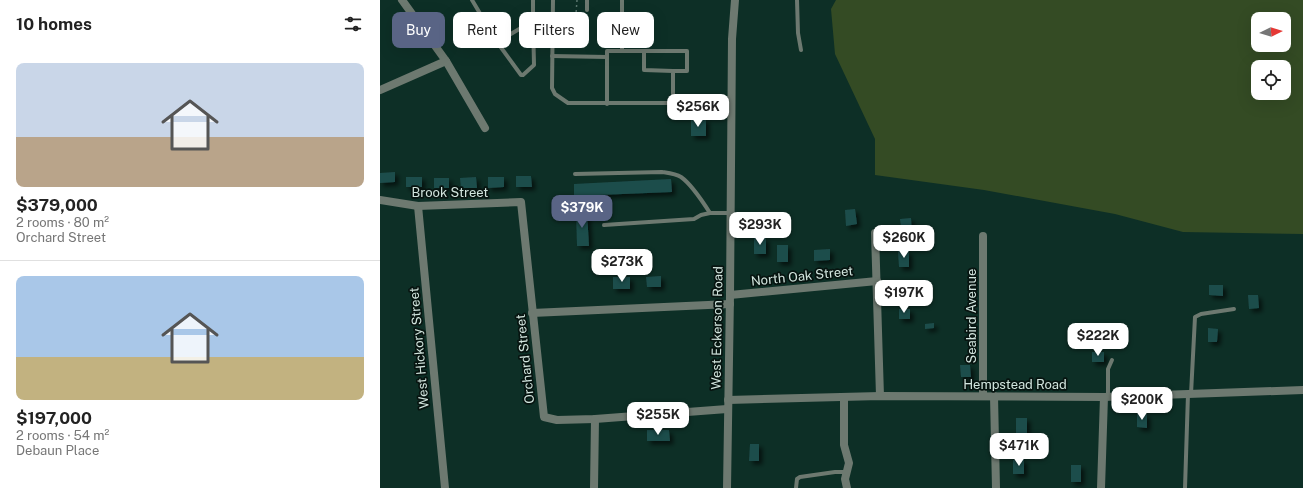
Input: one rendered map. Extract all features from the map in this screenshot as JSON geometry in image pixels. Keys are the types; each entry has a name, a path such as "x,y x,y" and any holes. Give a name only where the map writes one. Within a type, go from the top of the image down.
{"street":[{"path":"402,0 446,61 485,128"},
{"name":"West Eckerson Road","path":"727,488 732,39 735,0"},
{"path":"380,90 446,61"},
{"name":"Brook Street","path":"380,200 418,206 521,202"},
{"name":"Orchard Street","path":"521,202 544,417 557,420 595,419"},
{"name":"West Hickory Street","path":"418,206 445,488"},
{"path":"875,233 880,396"},
{"name":"Seabird Avenue","path":"983,236 983,396"},
{"name":"North Oak Street","path":"730,295 877,281"},
{"path":"532,314 730,304"},
{"name":"Hempstead Road","path":"728,400 880,396 1106,397 1303,390"},
{"path":"994,396 996,488"},
{"path":"1101,488 1106,397"},
{"path":"844,398 844,445 849,463 845,479 847,488"},
{"path":"594,488 595,419 727,409"}],"lane":[{"path":"472,0 479,12"},
{"path":"533,0 534,12"},
{"path":"553,0 552,88 555,94 568,103 731,104"},
{"path":"586,12 587,0"},
{"path":"622,0 622,51"},
{"path":"797,0 798,33 801,50"},
{"path":"501,48 521,75 523,75 534,65 534,48"},
{"path":"607,104 607,51 622,51 644,51 688,51 687,70 644,70 644,51"},
{"path":"552,56 607,57"},
{"path":"673,70 673,103"},
{"path":"575,174 662,172 671,174 681,178 700,198 710,213"},
{"path":"604,225 694,219 701,215 710,213 730,214"},
{"path":"1185,488 1195,317 1201,314 1234,309"},
{"path":"1106,397 1108,369 1112,360"},
{"path":"796,488 797,478 800,477 835,472 847,472"}],"path":[{"path":"576,0 576,12"}],"green space":[{"path":"836,0 1303,0 1303,234 1183,232 1115,214 984,190 875,175 875,139 835,54 831,9"}],"building":[{"path":"691,119 706,119 706,136 691,136"},
{"path":"395,172 395,182 380,183 380,173"},
{"path":"516,176 531,176 532,187 516,187"},
{"path":"406,177 422,177 422,187 406,187"},
{"path":"476,177 477,188 461,188 460,178"},
{"path":"488,177 504,177 504,187 488,188"},
{"path":"434,178 449,178 449,188 434,188"},
{"path":"671,179 672,192 574,196 574,184"},
{"path":"855,209 857,224 846,226 845,210"},
{"path":"576,211 587,211 589,246 577,246"},
{"path":"911,218 912,234 902,234 900,219"},
{"path":"754,238 766,238 766,254 754,254"},
{"path":"777,245 788,245 788,262 777,262"},
{"path":"830,249 830,260 814,261 814,250"},
{"path":"898,251 909,251 909,267 899,267"},
{"path":"661,276 661,287 647,287 646,277"},
{"path":"613,277 630,277 630,289 613,289"},
{"path":"1209,285 1223,285 1223,296 1209,295"},
{"path":"1248,295 1258,295 1259,308 1249,309"},
{"path":"899,309 910,309 910,319 899,319"},
{"path":"934,323 934,328 925,329 925,324"},
{"path":"1208,328 1218,329 1217,342 1208,342"},
{"path":"1092,352 1104,352 1104,362 1092,362"},
{"path":"960,365 970,365 971,377 961,377"},
{"path":"1137,414 1147,414 1147,428 1137,427"},
{"path":"1016,418 1027,418 1027,443 1016,443"},
{"path":"647,430 669,430 670,441 647,441"},
{"path":"750,444 759,444 759,461 749,461"},
{"path":"1024,459 1024,474 1013,474 1013,460"},
{"path":"1071,465 1081,465 1081,482 1071,482"}]}
